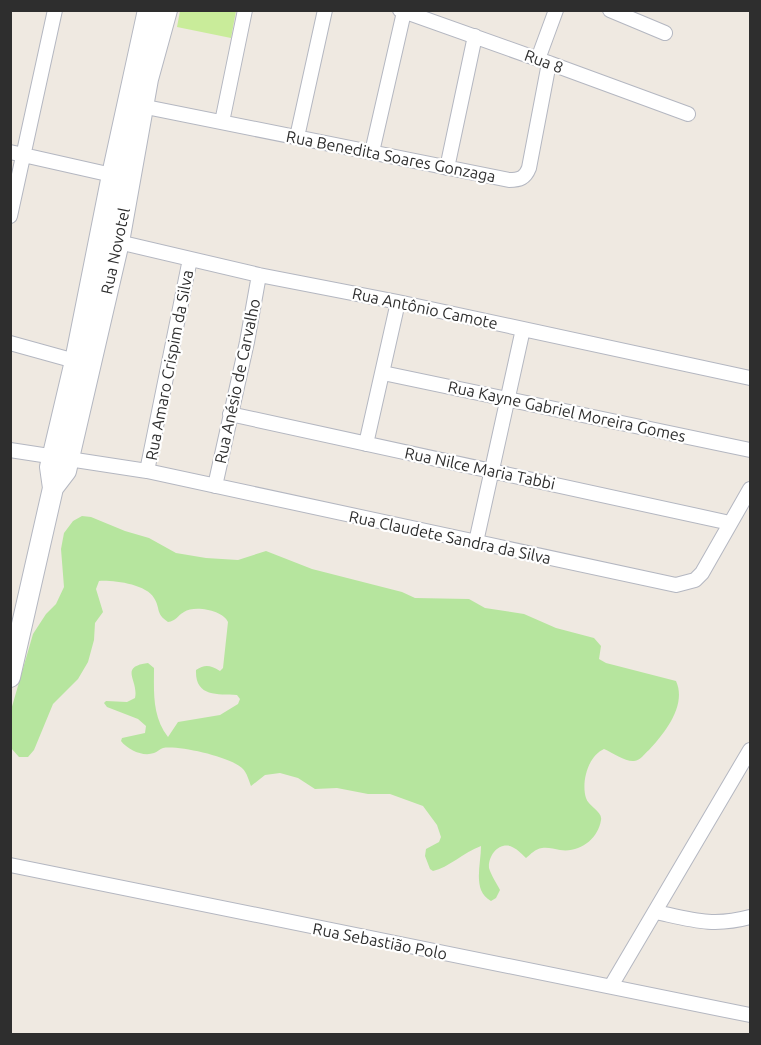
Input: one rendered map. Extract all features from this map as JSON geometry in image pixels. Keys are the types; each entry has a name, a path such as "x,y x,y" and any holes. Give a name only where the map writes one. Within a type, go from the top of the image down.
{"street":[{"path":"10,216 17,153 55,10"},
{"name":"Rua Novotel","path":"10,677 52,488 50,467 60,457 109,240 135,105 148,10"},
{"name":"Rua Novotel","path":"60,457 75,361 109,240 112,175 135,105 148,79 167,10"},
{"path":"222,122 245,10"},
{"path":"297,137 325,10"},
{"path":"544,61 556,10"},
{"path":"610,10 665,33"},
{"path":"372,152 402,11"},
{"name":"Rua 8","path":"402,11 688,114"},
{"path":"447,168 475,36"},
{"name":"Rua Benedita Soares Gonzaga","path":"135,105 509,180 523,178 529,168 544,61"},
{"path":"17,153 112,175"},
{"name":"Rua Antônio Camote","path":"109,240 259,275 399,302 750,378"},
{"name":"Rua Amaro Crispim da Silva","path":"147,471 190,259"},
{"name":"Rua Anésio de Carvalho","path":"215,486 259,275"},
{"path":"366,444 399,302"},
{"path":"476,542 523,329"},
{"path":"10,343 75,361"},
{"name":"Rua Kayne Gabriel Moreira Gomes","path":"383,373 750,450"},
{"name":"Rua Nilce Maria Tabbi","path":"230,414 730,523"},
{"name":"Rua Claudete Sandra da Silva","path":"10,450 147,471 676,585 695,580 702,573 730,523"},
{"path":"730,523 750,489"},
{"path":"611,986 750,750"},
{"name":"Rua Sebastião Polo","path":"10,865 750,1015"},
{"path":"656,912 703,923 728,922 750,916"}],"green space":[{"path":"180,11 236,11 231,38 177,27"},
{"path":"82,516 91,517 149,538 176,553 238,560 266,551 312,569 402,592 415,598 469,599 485,608 524,614 556,628 594,638 601,646 599,659 606,663 676,681 679,690 677,709 662,735 639,759 627,760 604,749 594,757 587,770 584,785 587,801 600,814 601,820 596,833 587,843 567,850 540,849 526,858 510,846 502,846 495,851 490,859 489,868 500,890 496,898 491,901 485,897 479,884 481,846 439,869 433,871 430,869 425,856 426,849 439,842 441,837 437,825 423,806 390,794 368,794 337,788 315,789 298,778 280,773 265,775 251,786 243,769 217,756 170,748 145,754 136,752 124,744 121,741 122,738 145,733 146,726 138,719 107,707 104,703 106,701 127,702 135,698 132,671 139,665 148,663 154,668 157,713 168,737 178,722 220,715 238,704 240,699 237,695 215,694 203,690 197,679 196,670 202,667 210,666 220,671 223,668 228,622 225,618 215,612 194,609 168,622 161,616 150,593 137,586 99,581 96,589 103,612 95,623 94,640 88,662 78,679 53,704 34,750 28,757 19,757 11,748 11,710 33,634 46,614 56,604 64,587 61,549 64,533 73,521"}]}
